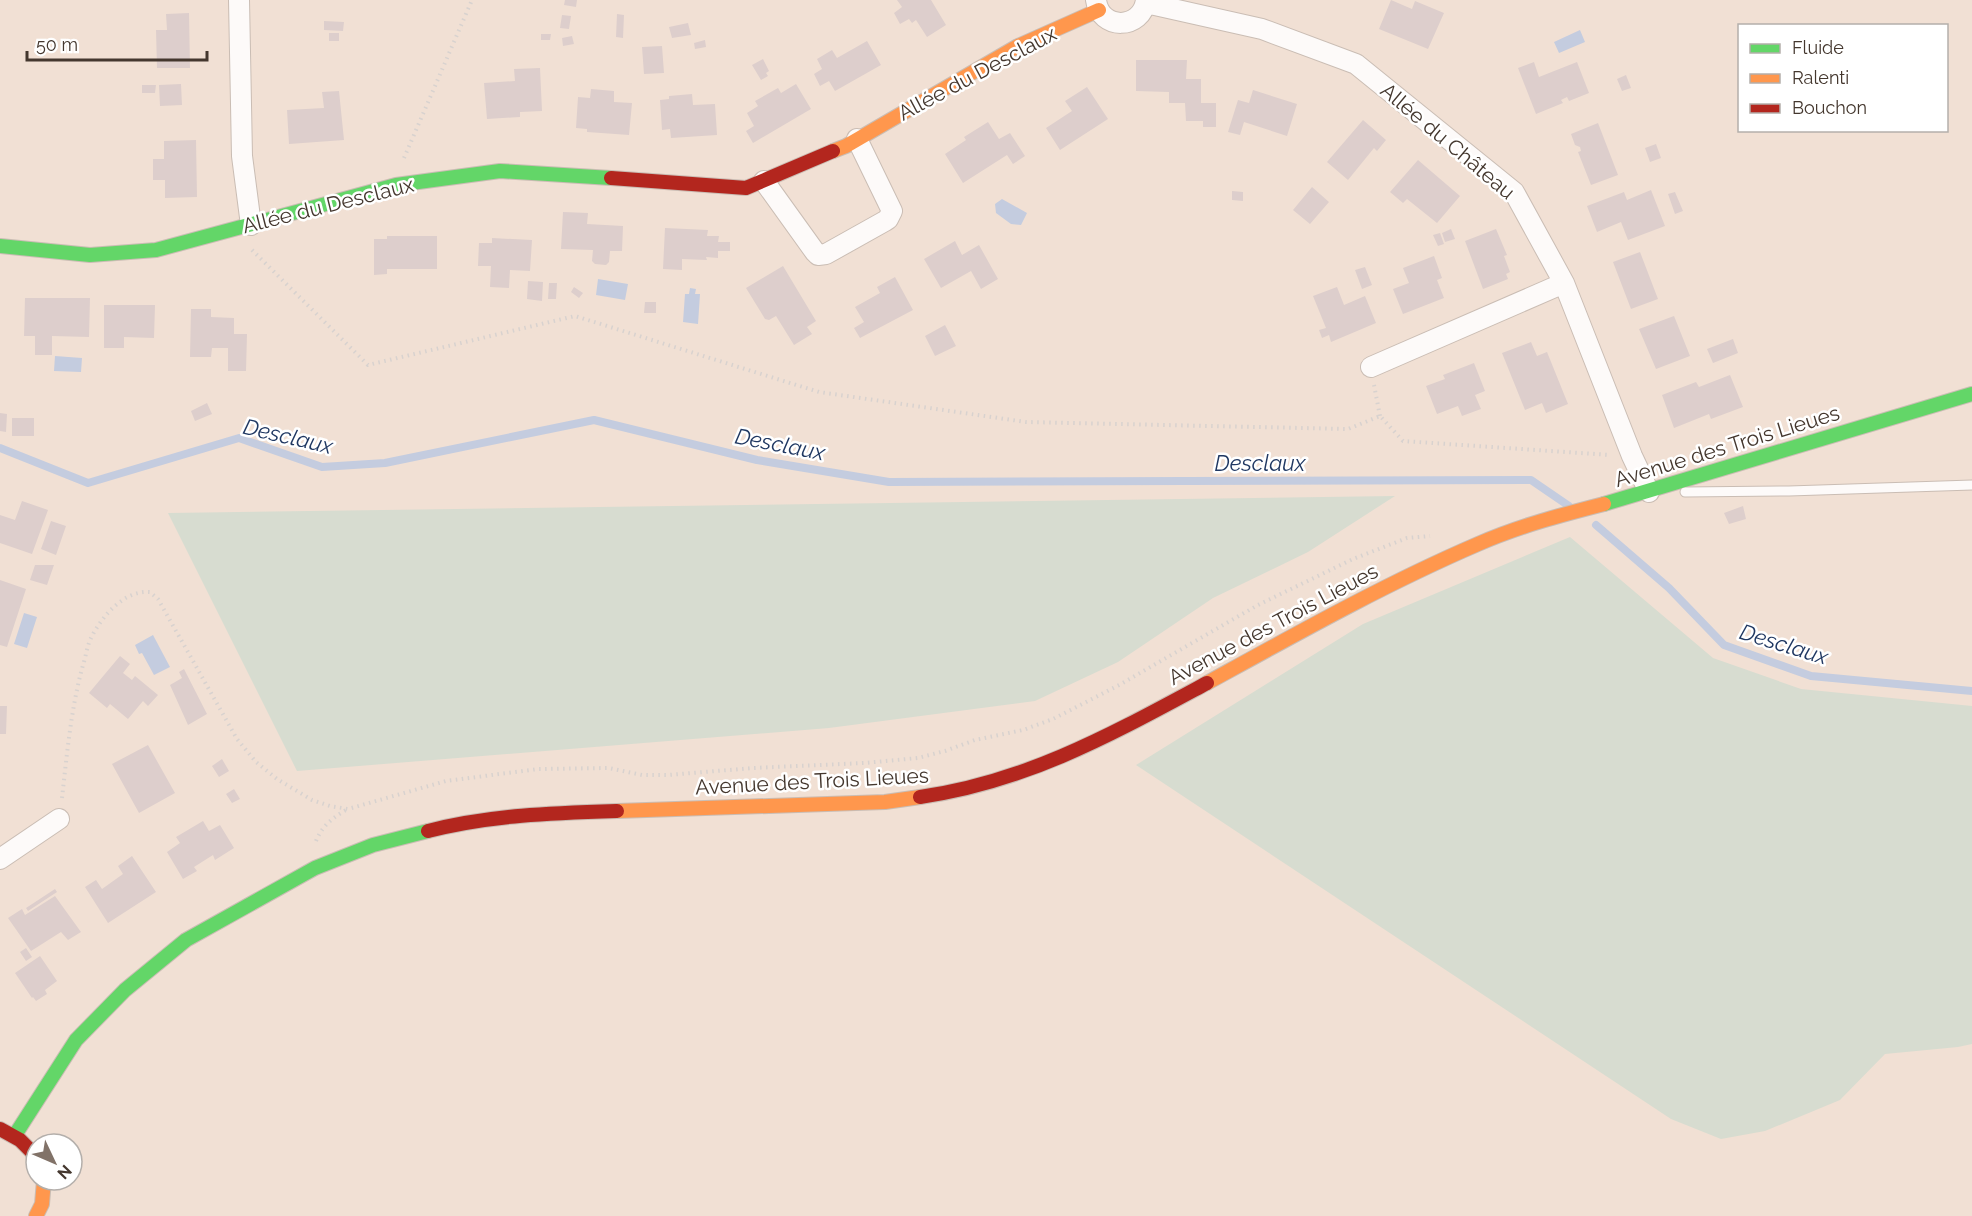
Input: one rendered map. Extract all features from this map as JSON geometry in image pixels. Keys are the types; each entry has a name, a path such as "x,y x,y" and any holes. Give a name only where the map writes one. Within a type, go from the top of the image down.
{"main road":[{"name":"Allée du Desclaux","path":"0,246 90,255 156,250 396,185 500,171 652,180 746,189 846,146 1018,46 1097,5"},
{"name":"Avenue des Trois Lieues","path":"15,1135 76,1040 125,990 186,940 315,868 373,845 452,825 529,814 885,802 943,794 1012,776 1062,758 1111,735 1387,585 1480,543 1543,520 1649,492 1972,394"},
{"path":"0,1129 24,1142"},
{"path":"36,1216 42,1204 43,1192"}],"street":[{"path":"239,0 242,156 251,225"},
{"path":"1097,5 1110,21 1125,24 1138,17 1146,2"},
{"name":"Allée du Château","path":"1146,2 1262,29 1356,64 1514,192 1564,283 1632,456 1649,492"},
{"path":"764,181 815,252 818,255 826,254 885,221 890,215 891,207 857,139"},
{"path":"1371,367 1564,283"},
{"path":"0,859 59,819"}],"lane":[{"path":"1649,492 1789,491 1972,485"}],"path":[{"path":"396,185 408,147 472,0"},
{"path":"232,230 368,365 575,316 819,392 1026,422 1348,429 1380,416"},
{"path":"1371,367 1380,416 1403,441 1632,456"},
{"path":"59,819 79,679 90,639 104,617 124,599 138,591 150,592 158,599 237,739 256,762 277,779 312,800 348,809 446,781 527,770 609,768 642,775 668,775 918,758 975,740 1023,730 1053,718 1121,684 1258,605 1353,559 1407,538 1438,536"}],"shaded area":[{"path":"1395,496 1308,552 1213,598 1118,662 1035,701 829,728 297,771 168,513"},
{"path":"1570,537 1713,658 1801,689 1972,706 1972,1044 1885,1054 1840,1100 1765,1131 1721,1139 1671,1119 1136,765 1363,624"}],"water":[{"path":"1580,30 1585,42 1559,53 1554,42"},
{"path":"1002,199 1027,213 1021,225 1011,224 996,213 995,204"},
{"path":"598,279 628,284 625,300 596,295"},
{"path":"690,288 696,289 695,294 700,294 698,324 683,322 685,294 689,294"},
{"path":"55,356 82,358 81,372 54,371"},
{"path":"24,613 37,617 27,648 14,644"},
{"path":"153,635 170,667 154,675 135,645"}],"building":[{"path":"565,0 577,0 576,7 564,5"},
{"path":"897,0 931,0 946,25 927,37 916,20 912,23 909,19 900,24 894,13 902,7"},
{"path":"1391,0 1412,9 1415,1 1444,13 1428,49 1379,29"},
{"path":"189,13 190,68 157,68 156,30 167,30 166,14"},
{"path":"617,14 624,15 623,38 616,37"},
{"path":"562,15 571,16 569,29 560,28"},
{"path":"324,21 344,22 343,31 324,30"},
{"path":"688,23 691,35 672,38 669,27"},
{"path":"329,33 339,33 339,41 329,41"},
{"path":"541,34 551,34 550,40 541,40"},
{"path":"572,36 574,44 563,46 562,38"},
{"path":"705,40 706,47 695,49 694,43"},
{"path":"867,41 881,65 835,91 829,81 820,86 814,74 822,69 817,59 832,50 837,58"},
{"path":"662,46 664,73 644,74 642,47"},
{"path":"763,59 769,71 766,73 768,76 761,80 752,65"},
{"path":"1136,60 1187,60 1186,79 1201,79 1201,103 1216,103 1216,127 1203,127 1203,121 1186,121 1185,103 1169,103 1169,92 1136,91"},
{"path":"1534,62 1539,77 1577,62 1589,93 1569,101 1567,97 1561,100 1563,103 1536,114 1518,68"},
{"path":"540,68 542,111 520,112 520,117 487,119 484,83 515,81 514,69"},
{"path":"1626,75 1631,88 1622,91 1617,79"},
{"path":"181,84 182,105 160,106 159,85"},
{"path":"796,84 811,109 753,143 746,131 754,126 747,113 758,106 755,101 778,88 781,93"},
{"path":"142,85 156,85 155,93 142,93"},
{"path":"1087,87 1108,119 1060,150 1046,128 1072,111 1065,101"},
{"path":"591,89 614,91 614,102 632,103 629,135 587,132 587,129 576,128 578,97 590,98"},
{"path":"1253,90 1297,104 1287,136 1244,122 1240,135 1228,132 1238,100 1249,103"},
{"path":"339,91 344,140 289,144 287,110 324,108 322,92"},
{"path":"692,94 693,105 715,104 717,135 671,138 670,129 662,130 660,100 669,99 669,96"},
{"path":"1363,120 1386,140 1377,151 1374,148 1348,180 1327,162"},
{"path":"988,122 999,139 1010,133 1025,156 1013,164 1007,155 963,183 945,154 966,140 964,137"},
{"path":"1598,123 1618,175 1591,185 1578,152 1581,151 1580,147 1575,145 1571,134"},
{"path":"196,140 197,197 165,198 165,180 153,180 153,159 164,159 164,141"},
{"path":"1656,144 1661,158 1650,162 1645,148"},
{"path":"1418,160 1460,196 1437,223 1407,199 1403,203 1390,192"},
{"path":"1312,187 1329,202 1310,224 1293,210"},
{"path":"1651,190 1665,226 1628,240 1621,222 1597,232 1587,206 1624,192 1627,200"},
{"path":"1232,191 1243,192 1243,201 1232,200"},
{"path":"1675,192 1683,211 1675,214 1668,194"},
{"path":"563,212 588,213 587,224 623,226 622,251 610,251 609,262 606,265 595,264 592,261 593,250 561,249"},
{"path":"665,228 708,230 707,236 719,236 718,242 730,242 730,251 718,251 718,258 706,257 707,260 682,259 682,270 663,269"},
{"path":"1451,229 1455,239 1445,242 1442,233"},
{"path":"1496,229 1507,255 1504,256 1510,272 1506,274 1508,279 1483,289 1465,241"},
{"path":"1440,233 1444,244 1438,246 1433,235"},
{"path":"387,236 437,236 437,269 387,269 387,274 374,275 374,239 387,239"},
{"path":"492,238 532,240 530,271 510,270 509,288 490,287 491,266 478,266 479,243 492,243"},
{"path":"955,241 962,255 979,245 998,279 981,289 971,271 941,288 924,259"},
{"path":"1640,252 1658,299 1631,309 1613,262"},
{"path":"1434,256 1442,278 1437,280 1444,298 1403,314 1393,289 1409,283 1403,268"},
{"path":"783,266 816,321 807,327 812,334 794,345 776,316 769,320 765,319 746,288"},
{"path":"1365,267 1372,285 1362,289 1355,270"},
{"path":"895,277 913,310 860,338 854,328 864,322 855,307 880,293 877,287"},
{"path":"528,281 543,282 542,301 527,299"},
{"path":"549,283 557,283 556,299 548,299"},
{"path":"574,287 583,293 579,298 571,292"},
{"path":"1337,287 1344,305 1365,296 1376,323 1331,342 1329,335 1322,338 1319,330 1326,328 1313,296"},
{"path":"25,298 90,298 89,337 52,336 52,355 35,355 35,336 24,336"},
{"path":"645,302 656,302 656,313 644,313"},
{"path":"104,305 155,305 154,338 124,337 124,348 104,348"},
{"path":"191,309 211,309 211,317 234,318 234,334 247,334 246,371 228,371 228,348 212,348 211,357 190,357"},
{"path":"1674,316 1690,356 1656,369 1639,329"},
{"path":"945,325 956,346 935,356 925,336"},
{"path":"1733,339 1738,353 1713,363 1707,349"},
{"path":"1531,342 1537,356 1547,352 1568,404 1546,413 1542,403 1525,410 1502,353"},
{"path":"1474,363 1485,391 1475,395 1481,409 1462,416 1458,406 1437,414 1426,386 1445,379 1443,375"},
{"path":"1730,375 1743,407 1711,419 1709,414 1674,428 1662,395 1696,382 1699,387"},
{"path":"207,403 212,414 195,421 191,411"},
{"path":"0,413 7,414 6,432 0,431"},
{"path":"12,418 34,418 34,436 12,436"},
{"path":"22,501 48,510 32,554 0,543 0,515 15,520"},
{"path":"1743,506 1746,519 1729,524 1724,513"},
{"path":"51,521 66,526 56,555 41,549"},
{"path":"35,565 54,565 47,585 30,580"},
{"path":"0,580 26,589 7,647 0,645"},
{"path":"120,656 130,664 123,673 132,680 135,676 158,695 148,706 143,701 128,719 110,704 107,708 89,693"},
{"path":"184,669 207,714 188,725 170,685 182,678 179,672"},
{"path":"0,706 7,706 6,734 0,734"},
{"path":"148,745 175,793 139,813 112,764"},
{"path":"222,759 229,771 219,777 212,766"},
{"path":"234,789 240,799 232,803 226,794"},
{"path":"203,821 209,831 220,825 234,848 215,860 213,855 194,867 197,871 183,879 167,852 180,843 176,837"},
{"path":"132,856 156,892 108,923 85,887 96,880 102,889 123,874 118,866"},
{"path":"55,889 57,892 28,911 26,908"},
{"path":"55,896 81,932 68,940 61,932 31,951 8,918 22,909 25,915"},
{"path":"26,948 32,957 26,961 20,952"},
{"path":"40,956 57,981 45,990 47,994 36,1001 15,973"}],"waterway":[{"name":"Desclaux","path":"0,448 88,483 239,438 322,467 385,463 594,420 757,460 889,482 1531,480 1569,506"},
{"name":"Desclaux","path":"1596,525 1669,588 1724,645 1811,676 1972,691"}],"traffic: fast":[{"path":"0,246 90,255 156,250 396,185 500,171 611,178"},
{"path":"1604,504 1972,394"},
{"path":"15,1135 76,1040 125,990 186,940 315,868 373,845 428,831"}],"traffic: slow":[{"path":"833,151 846,146 1018,46 1099,10"},
{"path":"1207,683 1341,610 1443,559 1509,532 1604,504"},
{"path":"617,811 885,802 920,797"},
{"path":"36,1216 42,1204 43,1192"}],"traffic: jam":[{"path":"611,178 746,188 833,151"},
{"path":"920,797 959,790 1033,768 1104,737 1207,683"},
{"path":"428,831 498,818 617,811"},
{"path":"0,1129 24,1144"}]}
